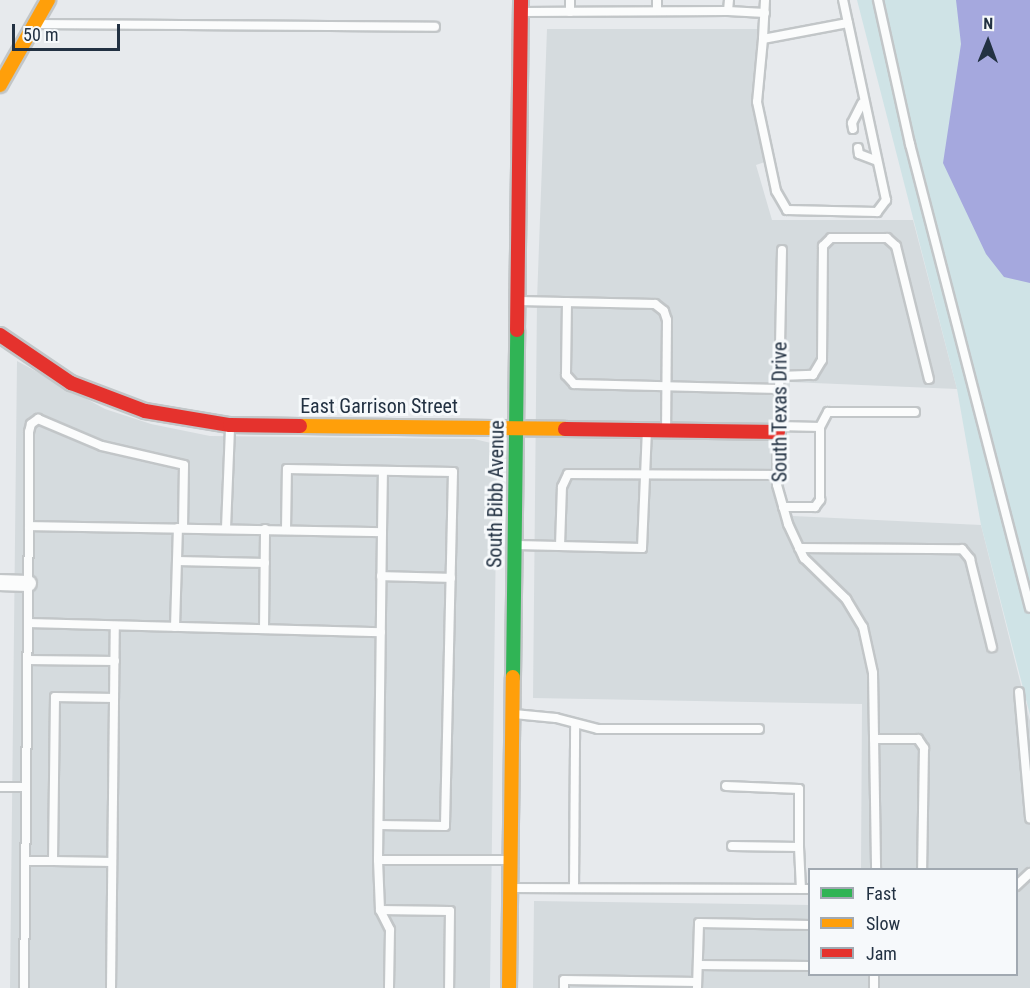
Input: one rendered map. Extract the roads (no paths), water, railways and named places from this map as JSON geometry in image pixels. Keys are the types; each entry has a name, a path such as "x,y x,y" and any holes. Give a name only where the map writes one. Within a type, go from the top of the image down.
{"main road":[{"path":"0,85 48,0"},
{"name":"South Bibb Avenue","path":"509,988 521,6"},
{"name":"East Garrison Street","path":"0,335 71,382 145,411 230,424 516,426 666,430 778,429"}],"street":[{"path":"0,582 28,583"}],"lane":[{"path":"570,0 570,12"},
{"path":"657,0 657,11"},
{"path":"728,11 729,0"},
{"path":"765,0 757,102 776,191 787,210 877,212 886,200 862,103 843,0"},
{"path":"878,0 910,144 1030,608"},
{"path":"521,6 570,12 728,11 765,13"},
{"path":"763,39 848,23"},
{"path":"34,24 435,27"},
{"path":"853,129 852,123 862,103"},
{"path":"858,148 860,154 877,161"},
{"path":"779,376 813,375 822,360 823,246 831,238 887,238 896,246 929,379"},
{"name":"South Texas Drive","path":"782,250 778,475 783,507 804,558 846,599 863,627 873,673 876,868"},
{"path":"517,301 655,304 664,311 668,321 666,430"},
{"path":"567,302 569,381 574,384 779,389"},
{"path":"783,507 815,507 820,500 820,427 828,412 915,412"},
{"path":"24,988 29,432 31,424 39,418 102,446 184,465 177,561 176,627"},
{"path":"226,528 230,424"},
{"path":"778,429 820,427"},
{"path":"514,545 642,548 647,429"},
{"path":"286,530 287,470 453,472 445,826 379,825"},
{"path":"383,471 378,860 380,910 390,930 389,988"},
{"path":"560,546 562,487 568,474 646,472 778,475"},
{"path":"29,526 382,532"},
{"path":"264,630 266,529"},
{"path":"799,548 962,549 970,559 992,646"},
{"path":"177,561 265,562"},
{"path":"381,576 451,578"},
{"path":"28,623 381,632"},
{"path":"111,988 115,626"},
{"path":"27,660 115,661"},
{"path":"1019,692 1030,819"},
{"path":"53,861 55,697 114,698"},
{"path":"512,714 556,718 575,725 598,729 759,729"},
{"path":"574,888 575,725"},
{"path":"874,739 918,739 924,748 922,868"},
{"path":"510,888 805,889 799,847 800,789 726,786"},
{"path":"0,787 25,787"},
{"path":"732,846 799,847"},
{"path":"378,860 510,860"},
{"path":"25,861 112,862"},
{"path":"1018,885 1030,873"},
{"path":"380,910 450,911 449,988"},
{"path":"564,988 564,980 697,985 699,923 808,925"},
{"path":"698,965 808,966"}],"water":[{"path":"956,0 1030,0 1030,283 1004,277 986,254 943,163 961,44"}]}
